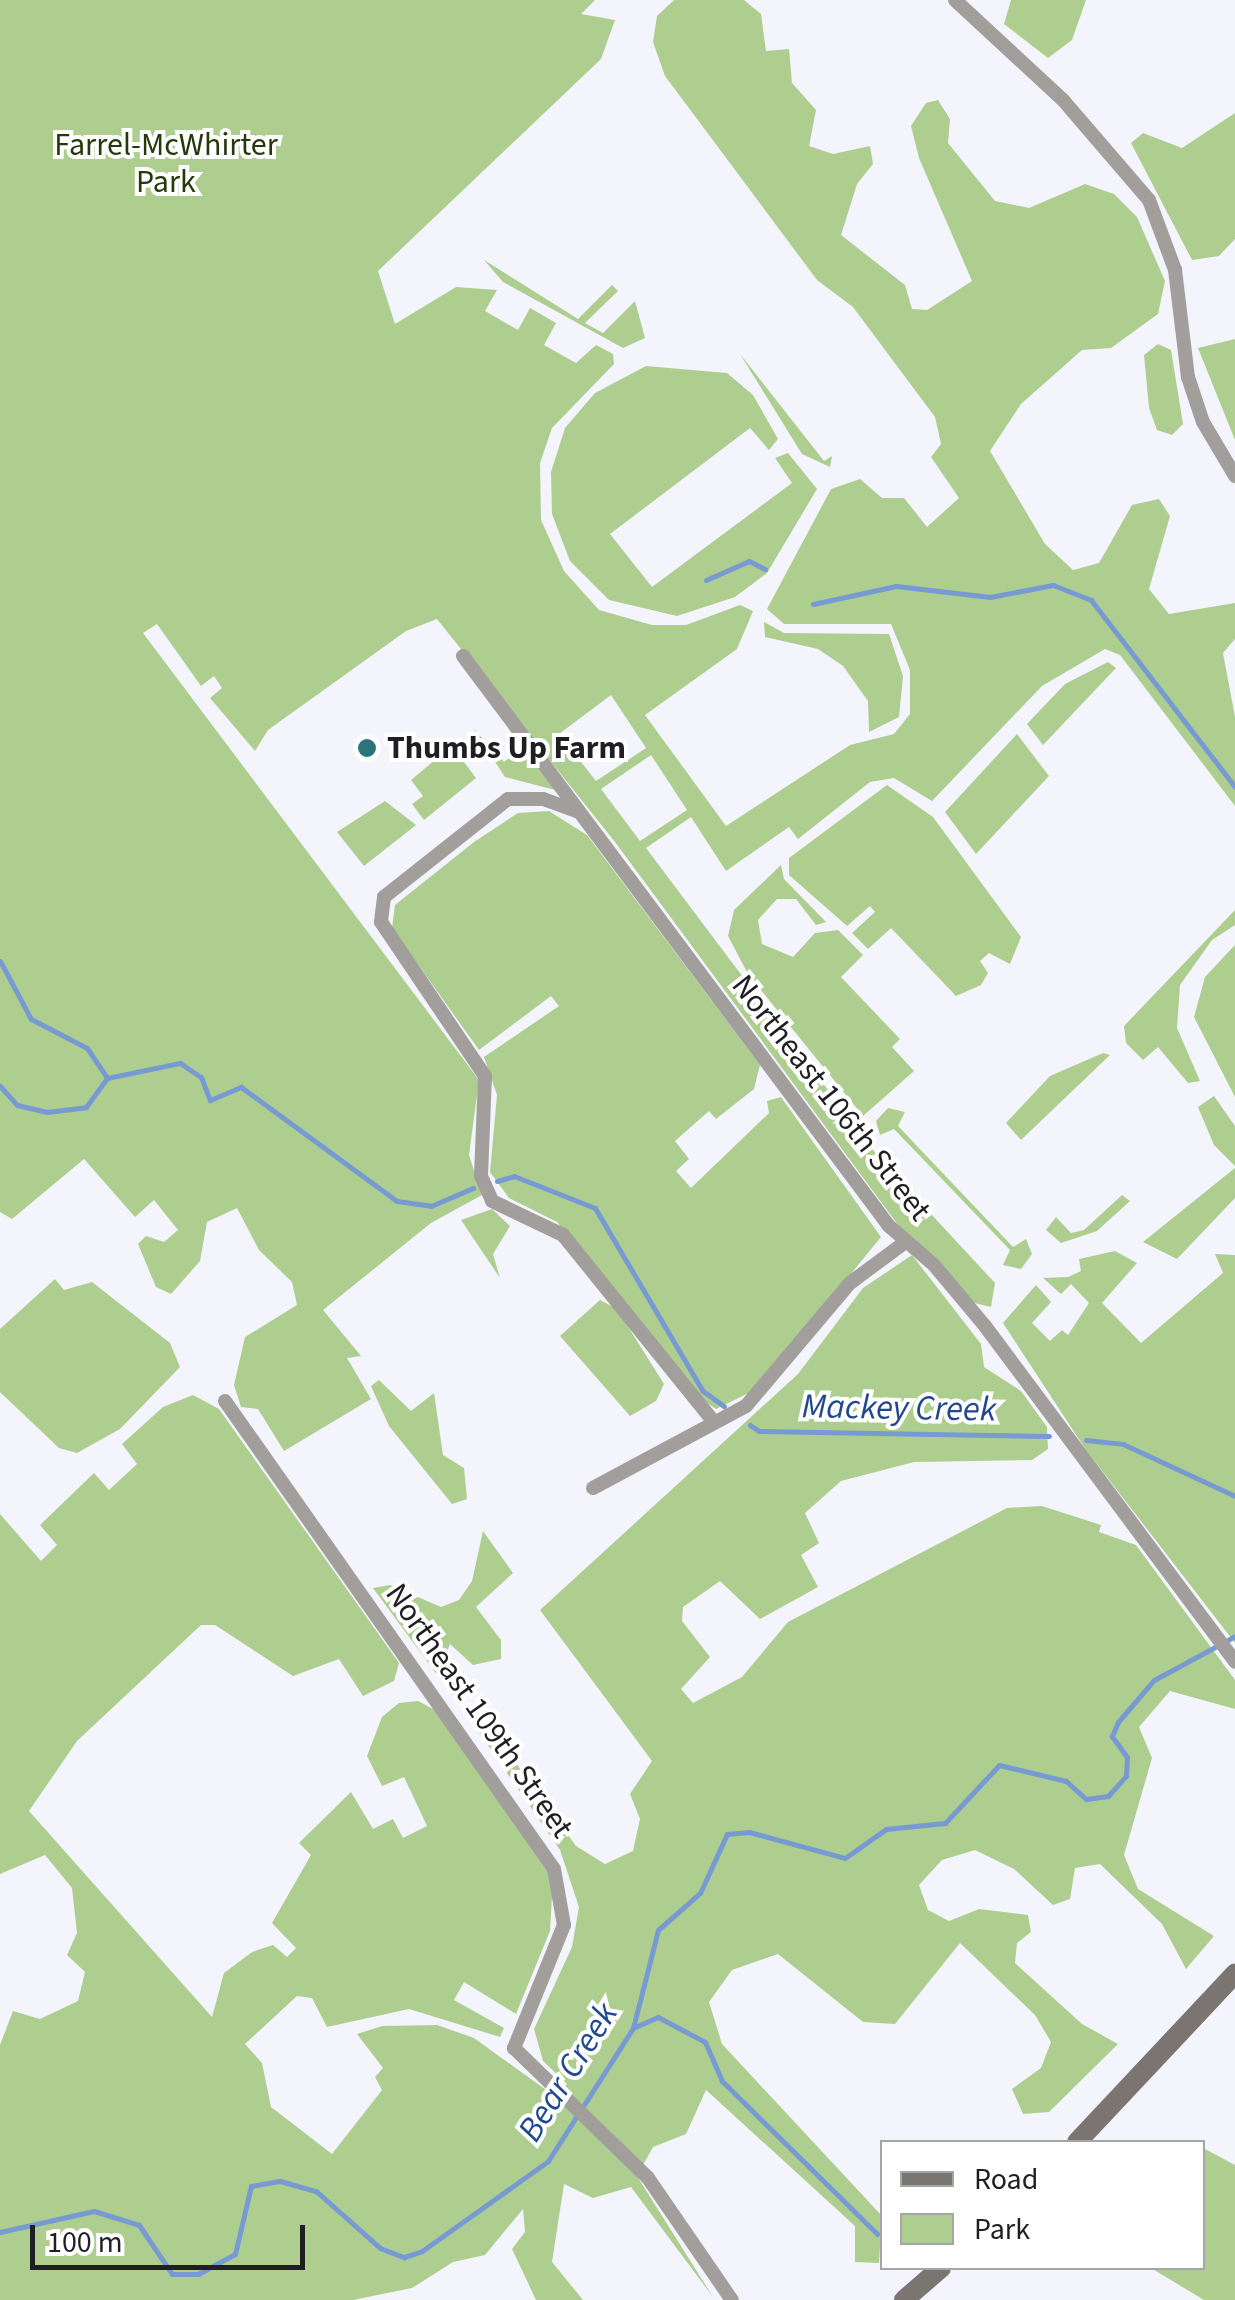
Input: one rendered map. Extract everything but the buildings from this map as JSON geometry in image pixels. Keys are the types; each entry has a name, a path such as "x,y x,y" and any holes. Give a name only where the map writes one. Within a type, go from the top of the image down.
{"main road":[{"path":"1079,2140 1235,1974"},
{"path":"904,2300 939,2270"}],"street":[{"path":"955,0 1063,100 1158,215 1175,270 1188,377 1202,422 1235,476"},
{"name":"Northeast 106th Street","path":"464,656 904,1243 934,1264 985,1326 1230,1656"},
{"path":"580,812 543,799 508,799 394,888 381,922 485,1076 481,1176 492,1201 563,1235 713,1420"},
{"path":"592,1488 763,1392 850,1282 904,1243"},
{"name":"Northeast 109th Street","path":"225,1401 554,1869 564,1925 514,2048 648,2178 732,2300"}],"green space":[{"name":"Farrel-McWhirter Park","path":"0,0 595,0 581,14 615,20 601,59 378,271 395,324 456,287 497,290 485,311 518,330 530,308 556,323 544,345 576,363 596,345 613,354 614,364 552,428 540,463 541,520 564,571 599,610 652,625 686,625 740,605 753,611 737,649 645,715 726,826 850,745 894,734 910,714 910,670 891,624 784,624 767,609 831,489 860,479 882,498 904,498 927,527 959,498 931,457 941,444 935,417 853,307 817,280 665,76 653,42 657,16 674,0 744,0 761,14 766,51 789,49 792,83 816,110 809,146 833,154 870,146 873,164 857,184 841,235 905,285 912,309 927,310 972,281 919,158 911,126 926,103 938,100 950,119 948,143 995,201 1029,208 1085,184 1114,194 1137,217 1165,281 1158,314 1111,348 1082,350 1021,404 990,451 1045,544 1073,570 1099,563 1132,505 1159,499 1170,516 1149,589 1169,614 1235,603 1235,639 1223,653 1235,717 1235,806 1120,655 1105,649 1042,686 932,801 894,778 870,782 798,839 789,827 726,871 691,817 646,848 879,1158 995,1283 991,1307 970,1302 939,1260 904,1233 615,842 437,619 406,631 268,730 255,751 210,698 222,688 214,676 201,686 157,624 143,633 479,1080 469,1155 482,1195 431,1223 323,1310 361,1356 347,1358 371,1399 284,1451 258,1409 241,1407 234,1385 245,1337 297,1305 292,1282 259,1250 237,1208 207,1222 200,1261 171,1294 156,1287 138,1244 146,1236 164,1242 178,1230 154,1200 135,1217 84,1159 12,1219 0,1212","holes":["611,695 646,748 596,781 559,734","651,755 687,810 640,841 601,789"]},
{"path":"1011,0 1086,0 1072,40 1048,58 1004,24"},
{"path":"1235,113 1235,239 1219,256 1192,260 1131,143 1143,133 1182,148"},
{"path":"484,260 578,319 612,285 618,291 585,323 603,333 635,301 645,338 623,348 503,282"},
{"path":"1235,339 1235,440 1198,348"},
{"path":"1158,344 1171,350 1183,424 1172,435 1157,430 1149,408 1144,355"},
{"path":"740,354 824,461 832,456 830,467 802,454"},
{"path":"646,366 727,373 753,395 778,439 769,450 750,428 610,534 652,587 792,483 775,458 788,453 817,489 767,573 735,597 677,616 609,600 570,561 552,514 551,472 565,428 595,393"},
{"path":"764,622 784,633 889,634 903,676 899,717 869,732 868,701 843,666 818,649 765,637"},
{"path":"1108,662 1116,668 1043,745 1027,724 1065,684"},
{"path":"474,676 555,790 505,777 473,728 504,762 522,748"},
{"path":"1017,734 1049,776 976,854 945,812"},
{"path":"452,746 476,778 424,820 412,804 423,796 411,780"},
{"path":"887,785 933,817 1021,937 1010,964 989,953 980,961 988,973 981,985 956,996 891,928 868,949 852,933 875,912 870,906 847,926 789,875 789,858"},
{"path":"385,801 416,825 364,866 337,832"},
{"path":"549,811 587,835 760,1065 754,1089 716,1119 709,1111 675,1141 689,1159 676,1171 691,1188 769,1113 767,1101 781,1097 881,1237 757,1389 716,1409 696,1396 557,1222 509,1198 490,1172 497,1095 484,1057 559,1006 551,996 479,1050 392,928 395,905 474,842 518,813"},
{"path":"781,865 784,879 826,922 816,925 796,899 777,899 758,920 762,944 793,957 815,933 838,930 863,955 841,977 900,1039 892,1047 914,1071 863,1116 748,974 728,936 734,910"},
{"path":"1235,910 1235,925 1212,940 1180,985 1177,1028 1200,1081 1188,1083 1158,1047 1143,1060 1126,1043 1124,1026"},
{"path":"1235,945 1235,1097 1194,1017 1205,977"},
{"path":"1103,1053 1110,1055 1021,1140 1006,1123 1050,1076"},
{"path":"1214,1096 1235,1126 1235,1166 1214,1145 1198,1107"},
{"path":"888,1108 905,1112 898,1126 1013,1247 1026,1239 1032,1254 1021,1269 1003,1265 1010,1250 894,1129 880,1135 876,1121"},
{"path":"1235,1168 1235,1198 1177,1259 1143,1242"},
{"path":"1122,1195 1130,1201 1097,1231 1061,1243 1046,1230 1056,1217 1071,1233 1084,1230"},
{"path":"492,1209 510,1226 493,1254 500,1278 461,1220"},
{"path":"1115,1251 1137,1263 1102,1303 1141,1343 1223,1273 1215,1254 1235,1255 1235,1643 1086,1450 1003,1323 1036,1285 1051,1302 1032,1323 1050,1341 1062,1330 1068,1335 1089,1303 1071,1284 1061,1294 1043,1278 1068,1277 1081,1271 1079,1259"},
{"path":"912,1255 981,1344 984,1367 1021,1391 1047,1427 1048,1449 1032,1460 914,1462 841,1481 805,1513 819,1543 801,1555 818,1587 760,1619 720,1581 683,1607 682,1621 710,1657 681,1689 693,1703 742,1677 788,1622 1007,1508 1042,1506 1101,1525 1099,1532 1136,1545 1235,1680 1235,1709 1170,1691 1139,1727 1152,1758 1124,1855 1138,1889 1214,1936 1186,1969 1162,1924 1100,1864 1075,1868 1070,1899 1053,1905 1014,1869 975,1850 942,1860 919,1885 928,1910 949,1921 979,1909 1028,1915 1031,1932 1017,1943 1015,1963 1082,2024 1118,2044 1049,2112 1023,2114 1012,2089 1041,2068 1051,2042 1035,2015 960,1943 895,2024 863,2022 778,1954 732,1970 709,2002 722,2044 880,2214 879,2263 855,2262 855,2226 706,2090 686,2134 653,2147 637,2176 713,2297 631,2187 593,2198 564,2184 552,2262 583,2300 536,2300 512,2249 525,2232 523,2209 485,2255 453,2262 412,2288 353,2300 0,2300 0,2045 13,2011 40,2019 78,2001 85,1972 67,1955 77,1933 72,1888 45,1855 0,1874 0,1514 41,1561 57,1545 40,1525 94,1473 109,1490 137,1464 122,1444 163,1407 193,1395 219,1409 399,1663 394,1681 363,1696 339,1659 293,1676 215,1625 201,1625 77,1741 29,1811 212,2017 224,1973 252,1952 273,1945 287,1957 296,1948 272,1923 311,1855 299,1843 351,1792 373,1829 393,1819 403,1838 427,1826 404,1777 382,1786 367,1756 382,1717 399,1703 418,1701 437,1711 553,1880 550,1931 516,2014 464,1982 454,2000 504,2028 500,2037 409,2009 327,2027 312,1998 297,1996 245,2044 262,2063 271,2107 332,2154 382,2090 375,2077 383,2068 357,2034 382,2026 437,2025 474,2038 556,2097 567,2084 543,2061 534,2029 572,1947 579,1907 560,1850 470,1719 478,1711 576,1846 605,1864 633,1851 640,1819 630,1794 652,1761 540,1610 798,1374 863,1288"},
{"path":"55,1279 64,1290 92,1282 170,1343 180,1367 120,1429 77,1453 59,1448 0,1392 0,1329"},
{"path":"600,1300 617,1309 664,1384 656,1401 630,1416 560,1336"},
{"path":"379,1380 411,1411 434,1393 443,1455 464,1468 467,1499 452,1504 389,1426 371,1386"},
{"path":"483,1531 513,1573 476,1607 501,1640 501,1659 473,1665 450,1644 443,1661 462,1687 452,1695 373,1588 390,1585 441,1607 459,1600 472,1581"},
{"path":"1205,2149 1235,2165 1235,2300 1204,2300 1154,2270 1205,2270"}],"waterway":[{"path":"706,580 749,561 765,569"},
{"path":"813,604 896,586 990,597 1053,585 1091,600 1235,787"},
{"name":"Mackey Creek","path":"0,961 31,1019 87,1048 107,1078 180,1063 201,1077 210,1100 241,1087 397,1201 431,1206 473,1188"},
{"path":"0,1086 17,1105 47,1112 86,1107 107,1078"},
{"name":"Mackey Creek","path":"497,1181 514,1176 595,1208 703,1391 724,1406"},
{"name":"Mackey Creek","path":"750,1425 759,1431 1049,1436"},
{"name":"Mackey Creek","path":"1086,1440 1123,1444 1235,1496"},
{"name":"Bear Creek","path":"0,2232 94,2211 139,2225 172,2274 198,2274 235,2254 251,2186 280,2181 316,2191 380,2248 404,2257 422,2251 548,2161 633,2028 658,1930 700,1893 727,1834 749,1832 845,1858 886,1829 945,1823 999,1765 1066,1781 1086,1799 1108,1796 1126,1776 1127,1757 1112,1736 1118,1722 1154,1680 1235,1636"},
{"path":"633,2028 658,2017 705,2042 722,2081 877,2234"}],"place":[{"name":"Thumbs Up Farm","path":"367,748"}]}
